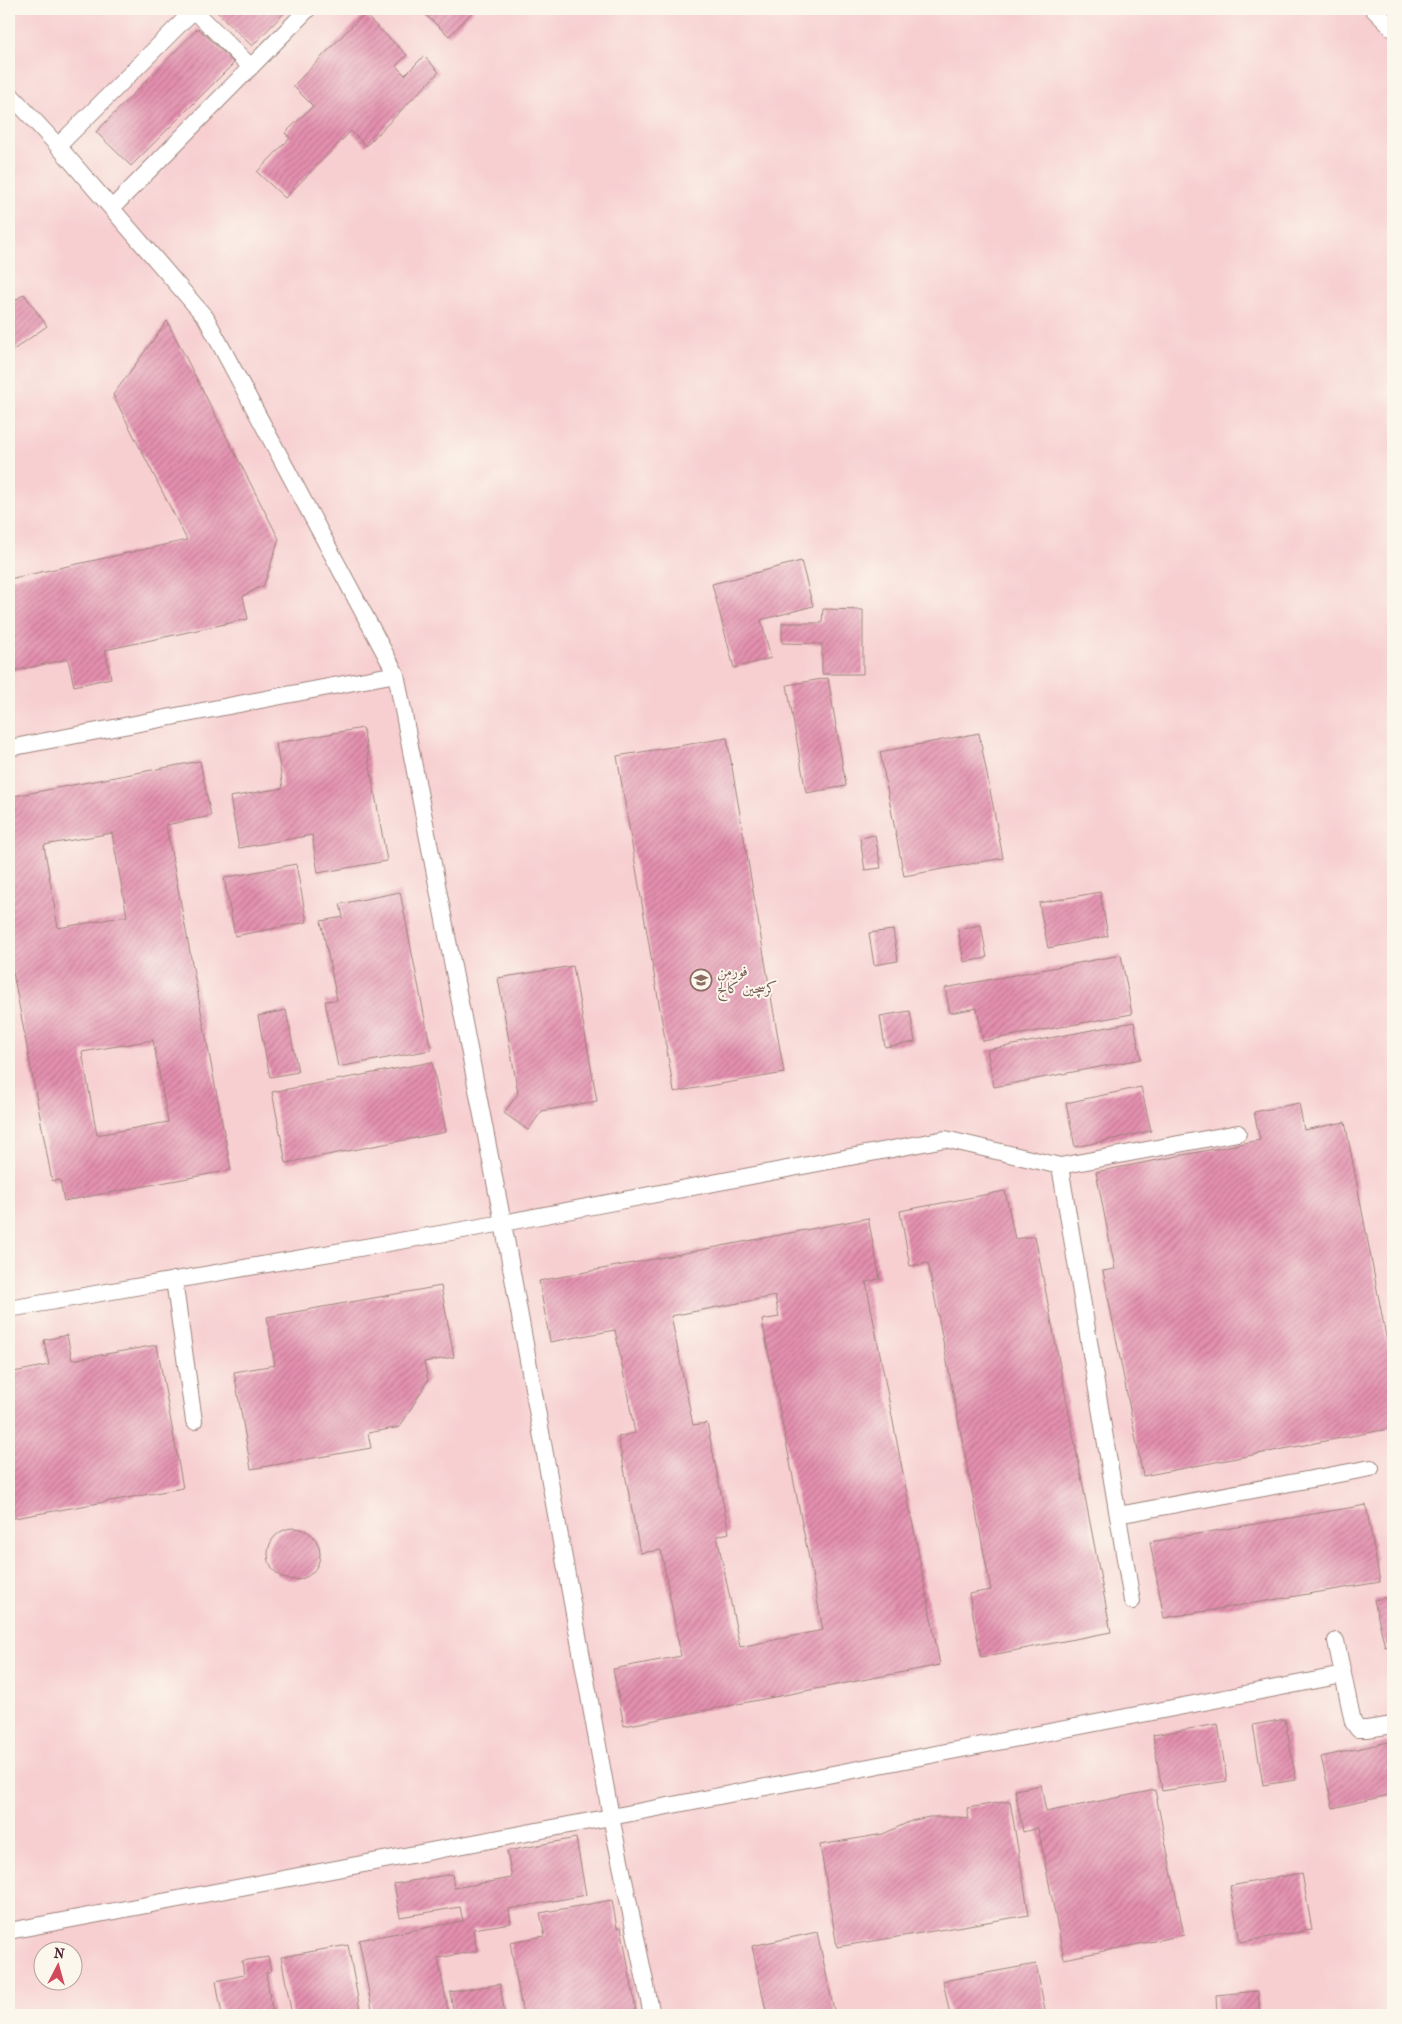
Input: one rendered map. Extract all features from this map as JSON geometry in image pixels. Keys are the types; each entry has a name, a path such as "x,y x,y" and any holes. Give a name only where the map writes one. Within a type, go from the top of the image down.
{"lane":[{"path":"58,146 194,9 251,68"},
{"path":"112,208 308,9"},
{"path":"1373,9 1393,29"},
{"path":"9,93 58,146 206,318 396,674 503,1223 611,1817 652,2015"},
{"path":"9,748 396,674"},
{"path":"9,1309 503,1223 945,1139 1060,1166 1238,1132"},
{"path":"1060,1166 1132,1601"},
{"path":"174,1280 194,1421"},
{"path":"1118,1515 1371,1468"},
{"path":"1336,1641 1353,1722 1358,1728 1367,1729 1393,1725"},
{"path":"9,1930 611,1817 1343,1675"}],"shaded area":[{"name":"فورمن کرسچین کالج","path":"9,9 1393,9 1393,2015 9,2015"}],"building":[{"path":"214,9 288,9 252,46"},
{"path":"419,9 475,9 449,36"},
{"path":"364,14 407,55 396,66 405,75 424,56 439,72 366,146 351,131 285,198 257,172 290,138 285,133 313,106 293,86"},
{"path":"198,28 234,63 131,166 96,132"},
{"path":"24,294 47,326 9,353 9,305"},
{"path":"167,321 279,539 264,585 243,596 248,619 105,650 111,678 74,686 68,659 9,672 9,579 187,540 113,395"},
{"path":"801,561 813,606 761,620 771,658 734,668 712,584"},
{"path":"823,609 863,610 863,674 822,674 822,644 782,643 782,623 822,623"},
{"path":"828,678 846,786 806,793 787,685"},
{"path":"363,728 387,861 318,873 312,835 239,848 230,797 283,788 276,743"},
{"path":"979,733 1003,858 904,876 880,752"},
{"path":"727,738 784,1073 674,1092 617,756"},
{"path":"200,761 211,816 166,825 231,1170 64,1201 60,1180 52,1181 9,951 9,797","holes":["112,833 127,916 58,928 44,845","153,1040 168,1122 97,1135 82,1052"]},
{"path":"875,835 881,868 865,870 860,838"},
{"path":"296,864 307,922 235,936 224,878"},
{"path":"400,892 431,1050 338,1067 325,1001 337,1000 321,921 343,917 340,904"},
{"path":"1100,892 1108,936 1048,948 1039,903"},
{"path":"981,925 987,958 964,962 958,929"},
{"path":"893,930 898,961 874,965 869,933"},
{"path":"1121,955 1132,1014 983,1041 977,1008 950,1013 945,988"},
{"path":"573,966 597,1101 542,1111 528,1130 504,1113 518,1093 498,978"},
{"path":"286,1010 298,1072 270,1077 258,1016"},
{"path":"910,1011 915,1042 885,1047 880,1016"},
{"path":"1134,1022 1141,1059 994,1087 987,1050"},
{"path":"432,1062 446,1132 286,1163 272,1092"},
{"path":"1141,1087 1151,1131 1075,1147 1066,1103"},
{"path":"1299,1103 1304,1130 1345,1122 1393,1373 1393,1428 1143,1476 1103,1271 1115,1269 1096,1172 1260,1140 1254,1112"},
{"path":"1005,1191 1015,1239 1035,1236 1111,1632 981,1657 969,1594 991,1590 928,1263 910,1266 900,1211"},
{"path":"868,1218 880,1279 866,1282 940,1665 624,1726 613,1669 681,1656 661,1550 640,1553 618,1437 635,1433 615,1330 550,1342 539,1281","holes":["775,1296 779,1317 762,1320 823,1630 740,1647 717,1536 729,1533 707,1423 693,1425 671,1316"]},
{"path":"441,1286 454,1357 424,1362 428,1380 400,1427 368,1433 371,1448 251,1469 234,1372 275,1365 267,1317"},
{"path":"67,1335 72,1360 157,1345 183,1488 9,1519 9,1373 49,1365 44,1340"},
{"path":"1366,1505 1380,1582 1164,1618 1150,1542"},
{"path":"289,1528 299,1528 313,1535 320,1549 320,1559 313,1573 299,1580 289,1580 279,1576 272,1569 268,1559 268,1549 272,1539 279,1532"},
{"path":"1393,1596 1393,1645 1385,1647 1374,1600"},
{"path":"1285,1719 1296,1780 1263,1785 1253,1725"},
{"path":"1218,1724 1227,1781 1162,1791 1153,1735"},
{"path":"1393,1741 1393,1794 1333,1808 1321,1757"},
{"path":"1041,1785 1046,1812 1155,1790 1184,1935 1064,1959 1038,1828 1023,1832 1015,1790"},
{"path":"1010,1801 1029,1915 837,1947 820,1845 883,1834 911,1821 929,1817 969,1819 967,1808"},
{"path":"576,1838 586,1895 509,1909 511,1923 473,1929 477,1951 438,1958 449,2015 373,2015 359,1940 463,1921 460,1907 400,1917 394,1884 452,1874 454,1888 512,1878 507,1851"},
{"path":"1302,1873 1312,1930 1240,1942 1230,1886"},
{"path":"612,1900 617,1928 621,1927 637,2015 523,2015 510,1942 545,1936 540,1913"},
{"path":"817,1932 835,2015 767,2015 752,1946"},
{"path":"348,1945 361,2015 292,2015 281,1957"},
{"path":"268,1957 271,1972 266,1973 273,2015 222,2015 216,1981 244,1975 242,1961"},
{"path":"1036,1964 1046,2015 950,2015 943,1981"},
{"path":"500,1984 505,2015 454,2015 450,1992"},
{"path":"1258,1991 1260,2015 1217,2015 1216,1995"}],"place":[{"name":"فورمن کرسچین کالج","path":"701,980"}]}
